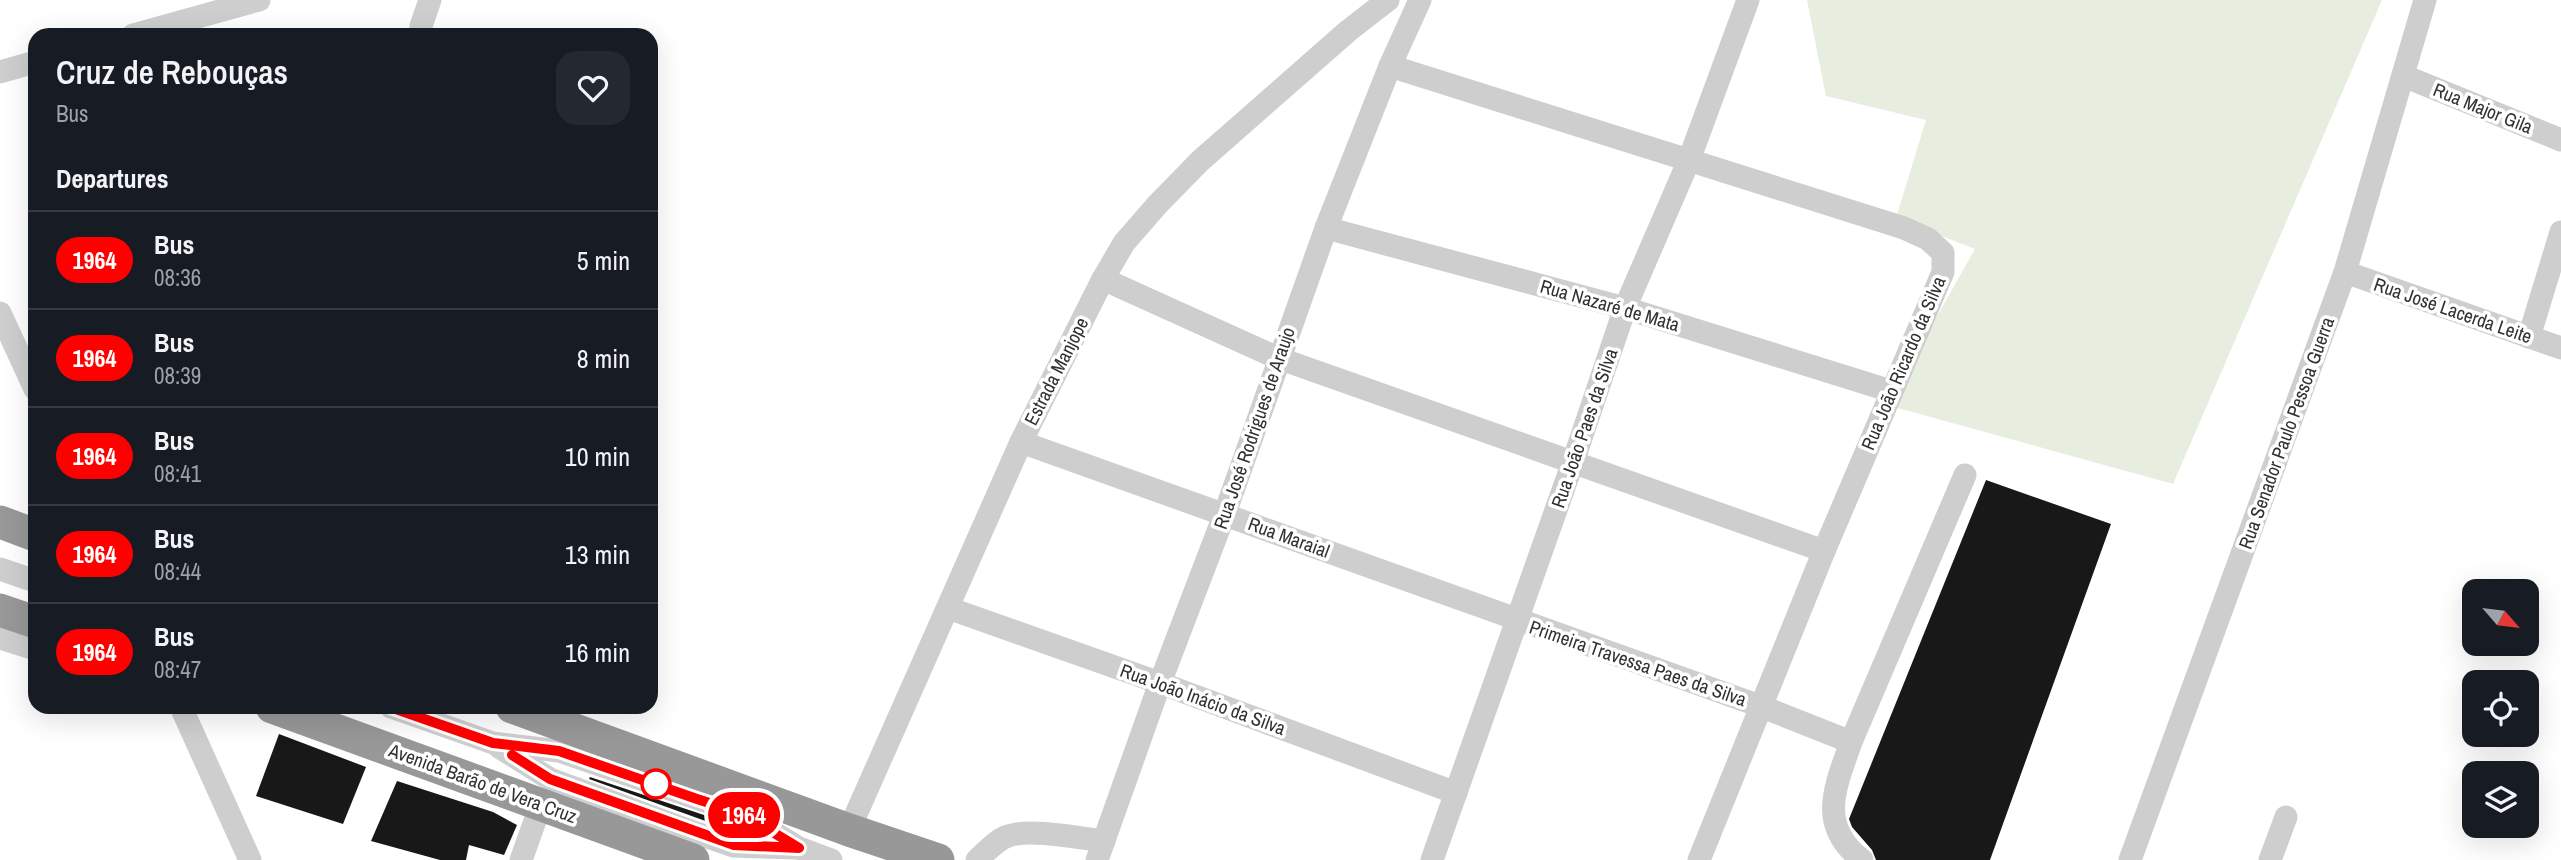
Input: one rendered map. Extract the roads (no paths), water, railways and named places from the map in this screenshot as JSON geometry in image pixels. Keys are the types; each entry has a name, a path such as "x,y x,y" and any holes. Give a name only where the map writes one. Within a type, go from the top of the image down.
{"highway":[{"path":"0,522 28,532"},
{"path":"0,610 28,620"},
{"name":"Avenida Barão de Vera Cruz","path":"291,714 693,860"},
{"path":"531,714 938,860"}],"street":[{"path":"158,28 258,0"},
{"path":"422,28 430,0"},
{"name":"Estrada Manjope","path":"849,830 1021,442 1103,279 1132,233 1200,161 1348,31 1388,0"},
{"name":"Rua José Rodrigues de Araujo","path":"1100,850 1225,513 1326,228 1390,66 1420,0"},
{"name":"Rua João Paes da Silva","path":"1432,860 1625,308 1689,160 1748,0"},
{"name":"Rua Senador Paulo Pessoa Guerra","path":"2130,860 2345,272 2425,0"},
{"path":"0,72 28,64"},
{"name":"Rua João Ricardo da Silva","path":"1390,66 1904,228 1928,239 1940,248 1944,257 1943,272 1824,551 1699,860"},
{"name":"Rua Major Gila","path":"2404,76 2561,140"},
{"name":"Rua Nazaré de Mata","path":"1326,228 1625,308 1891,391"},
{"path":"2529,337 2561,232"},
{"name":"Rua José Lacerda Leite","path":"2345,272 2561,348"},
{"path":"1103,279 1278,358 1824,551"},
{"path":"0,313 28,359"},
{"name":"Rua Maraial","path":"1021,442 1225,513 1516,621"},
{"path":"1862,860 1844,844 1836,831 1833,810 1837,782 1851,742 1965,475"},
{"path":"0,569 28,579"},
{"name":"Rua João Inácio da Silva","path":"948,608 1457,793"},
{"name":"Primeira Travessa Paes da Silva","path":"1516,621 1760,706 1851,742"},
{"path":"0,638 28,647"},
{"path":"184,714 250,860"},
{"path":"411,714 493,743 559,751 743,814 799,848 831,860"},
{"path":"493,743 550,779 696,833 734,845 799,848"},
{"path":"521,860 541,804"},
{"path":"2270,860 2286,817"},
{"path":"977,860 1010,835 1048,834 1100,850"}]}
